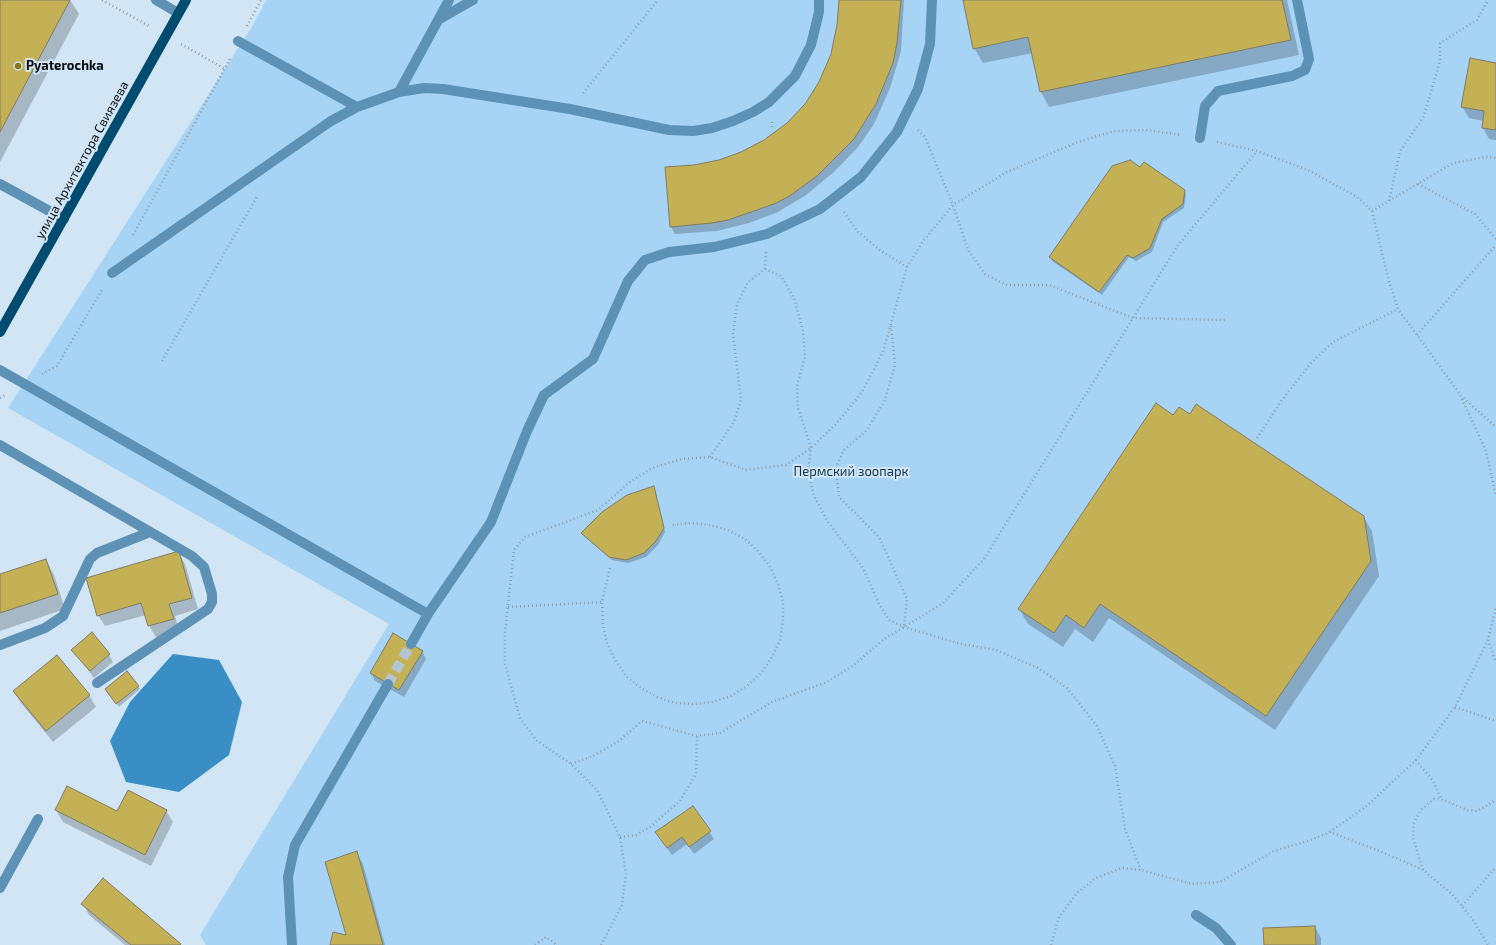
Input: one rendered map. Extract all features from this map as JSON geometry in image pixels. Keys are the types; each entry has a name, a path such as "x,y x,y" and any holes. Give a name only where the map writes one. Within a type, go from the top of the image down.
{"main road":[{"name":"улица Архитектора Свиязева","path":"0,332 186,0"}],"street":[{"path":"156,0 178,13"},
{"path":"399,92 449,0"},
{"path":"437,21 473,0"},
{"path":"112,273 331,121 357,107 399,92 424,88 443,89 570,109 669,130 693,131 712,128 753,112 769,102 795,76 811,45 819,12 819,0"},
{"path":"411,644 428,614 491,522 527,430 544,395 593,359 628,281 645,260 669,252 714,247 767,234 820,209 861,177 897,132 918,89 930,44 932,0"},
{"path":"1200,138 1204,106 1218,91 1292,76 1304,70 1309,59 1297,0"},
{"path":"238,41 357,107"},
{"path":"0,184 64,219"},
{"path":"0,370 428,614"},
{"path":"0,445 199,562 206,575 212,602 208,609 97,683"},
{"path":"0,645 45,628 63,616 90,559 97,553 150,532"},
{"path":"292,945 288,877 295,845 388,684"},
{"path":"0,888 38,819"},
{"path":"1196,915 1216,928 1231,945"}],"path":[{"path":"131,238 225,69 238,41 261,0"},
{"path":"570,109 658,0"},
{"path":"1390,201 1400,151 1423,118 1440,61 1440,43 1477,20 1488,0"},
{"path":"904,117 925,137 953,205 968,250 985,274 1006,286 1050,285 1133,318 1226,320"},
{"path":"601,945 622,905 626,874 620,837 597,790 571,764 536,740 520,718 505,664 504,632 514,550 525,537 598,510 630,482 652,468 682,459 710,457 746,470 786,465 811,448 836,424 862,392 883,352 906,266 924,240 953,205 1007,172 1078,142 1114,131 1146,130 1200,138 1257,151 1308,170 1357,197 1372,211 1388,278 1398,309 1462,397 1486,451 1496,496"},
{"path":"571,764 593,756 619,741 642,721 697,736 720,732 772,702 827,682 854,665 883,640 943,603 984,559 1178,245 1257,151"},
{"path":"1372,211 1452,163 1486,157 1496,158"},
{"path":"1418,184 1475,214 1496,239"},
{"path":"162,361 260,191"},
{"path":"834,198 857,231 881,251 906,266"},
{"path":"710,457 734,422 741,400 733,334 737,304 748,282 765,269 767,234"},
{"path":"1417,335 1496,245"},
{"path":"765,269 780,276 791,292 803,331 805,357 797,386 798,408 811,448 808,472 814,496 828,522 863,568 879,604 889,620 904,628 957,643 996,650 1038,668 1067,688 1097,726 1115,766 1125,829 1141,870"},
{"path":"0,398 57,366 112,273"},
{"path":"1257,438 1282,400 1311,363 1334,342 1398,309"},
{"path":"891,323 895,366 885,400 867,430 844,450 836,467 839,497 879,537 907,598 904,628"},
{"path":"1462,397 1496,427"},
{"path":"610,568 602,602 606,637 615,660 626,676 636,684 658,697 682,703 694,704 713,702 731,696 747,686 761,673 772,657 780,640 783,621 783,602 778,584 770,567 759,552 745,539 728,530 710,525 691,523 672,525"},
{"path":"508,606 602,602"},
{"path":"1051,945 1059,917 1078,893 1096,878 1122,868 1141,870 1192,884 1220,882 1274,851 1308,841 1330,832 1368,805 1416,760 1455,707 1488,640 1496,607"},
{"path":"1488,640 1496,663"},
{"path":"1455,707 1496,721"},
{"path":"620,837 636,835 650,827 680,801 696,774 697,736"},
{"path":"1416,760 1433,782 1441,799"},
{"path":"1423,870 1413,838 1414,823 1421,810 1434,799 1441,799 1467,810 1477,810 1496,800"},
{"path":"1330,832 1423,870 1452,894 1473,920 1488,945"},
{"path":"1462,906 1496,867"},
{"path":"535,945 546,937 557,945"}],"green space":[{"name":"Пермский зоопарк","path":"266,0 1496,0 1496,945 206,945 200,935 389,624 8,408 253,25"}],"shaded area":[{"path":"173,654 219,660 242,702 229,755 179,792 126,782 110,741 130,702"}],"building":[{"name":"Pyaterochka","path":"0,0 70,0 0,132"},
{"path":"839,0 901,0 897,43 893,63 876,104 854,139 817,176 788,197 774,204 728,220 670,227 665,167 694,165 719,160 741,152 764,140 787,123 805,104 819,82 831,54 837,25"},
{"path":"963,0 1282,0 1291,40 1040,92 1028,37 973,49"},
{"path":"1470,58 1496,63 1496,130 1482,128 1484,111 1461,107"},
{"path":"1130,160 1140,167 1144,162 1185,190 1183,204 1162,219 1150,248 1133,258 1127,255 1099,292 1049,257 1112,166"},
{"path":"1156,403 1173,415 1179,407 1190,414 1196,404 1364,516 1371,561 1266,716 1100,604 1084,628 1066,615 1054,633 1018,609"},
{"path":"654,486 664,528 656,541 644,553 626,560 609,557 581,533 602,512 627,495"},
{"path":"179,551 192,598 169,604 174,619 148,626 141,603 97,616 86,578"},
{"path":"46,559 58,594 0,613 0,574"},
{"path":"92,632 110,654 90,671 71,650"},
{"path":"393,633 423,651 399,690 370,673"},
{"path":"57,655 90,695 46,731 13,691"},
{"path":"127,671 139,686 116,704 105,689"},
{"path":"67,786 117,811 128,790 167,810 145,855 55,810"},
{"path":"693,806 711,831 689,847 682,837 667,848 655,832"},
{"path":"357,851 383,945 330,945 333,932 346,935 325,862"},
{"path":"103,878 181,944 131,945 81,904"},
{"path":"1315,926 1316,945 1264,945 1263,928"}],"tunnel":[{"path":"388,684 411,644"}],"place":[{"name":"Pyaterochka","path":"18,66"}]}
